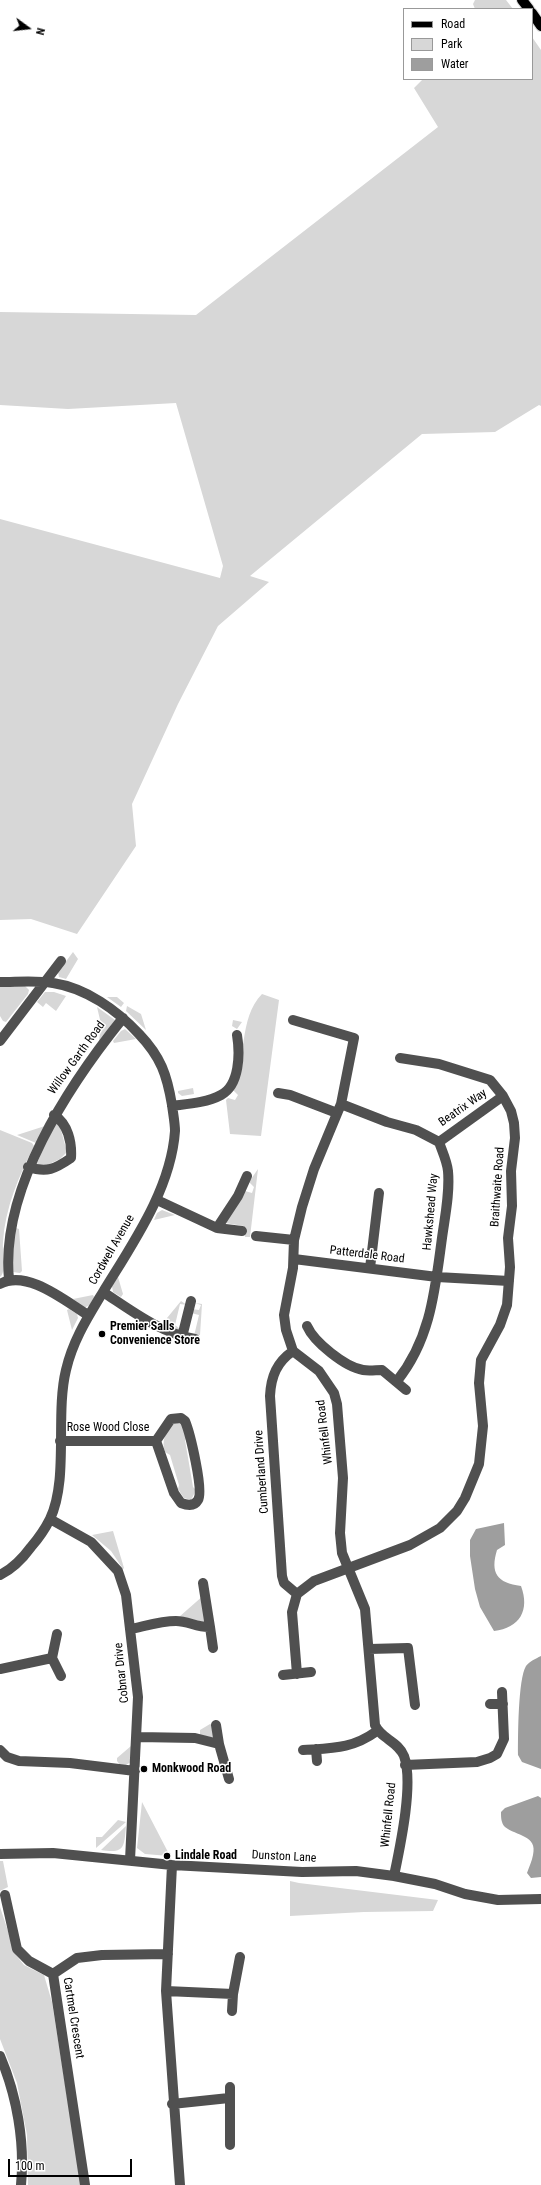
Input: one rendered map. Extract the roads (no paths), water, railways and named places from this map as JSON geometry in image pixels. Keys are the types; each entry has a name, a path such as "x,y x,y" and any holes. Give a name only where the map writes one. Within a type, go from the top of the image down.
{"main road":[{"path":"522,0 528,8"},
{"path":"533,15 541,26"}],"street":[{"path":"1,1035 61,961"},
{"name":"Cordwell Avenue","path":"0,982 44,982 59,984 85,993 123,1018 144,1039 157,1056 167,1078 175,1129 171,1158 158,1200 76,1337 66,1370 61,1406 60,1478 50,1519 24,1556 0,1575"},
{"name":"Willow Garth Road","path":"4,1281 9,1217 28,1167 69,1089 123,1018"},
{"path":"293,1020 354,1038 339,1109 310,1182 294,1240 294,1259 284,1315 286,1330 293,1351"},
{"path":"172,1106 194,1103 221,1095 232,1084 239,1046 237,1035"},
{"name":"Braithwaite Road","path":"297,1594 314,1581 428,1536 448,1521 465,1498 479,1464 482,1426 479,1383 480,1360 500,1325 505,1311 509,1282 510,1267 508,1238 512,1206 511,1171 515,1138 511,1110 503,1096 490,1080 438,1064 400,1058"},
{"path":"278,1093 416,1130 439,1142"},
{"name":"Beatrix Way","path":"439,1142 503,1096"},
{"name":"Willow Garth Road","path":"28,1167 42,1171 59,1166 71,1158 72,1147 67,1131 60,1119 54,1115"},
{"name":"Hawkshead Way","path":"397,1381 408,1368 426,1331 434,1302 449,1180 448,1168 439,1142"},
{"path":"217,1228 238,1196 247,1176"},
{"path":"370,1268 379,1193"},
{"path":"158,1200 217,1228 242,1231"},
{"path":"256,1236 294,1240"},
{"name":"Patterdale Road","path":"294,1259 437,1277 509,1282"},
{"path":"4,1281 22,1279 34,1283 88,1315"},
{"path":"103,1292 149,1322 182,1337 195,1339"},
{"path":"182,1337 191,1301"},
{"path":"308,1326 319,1344 338,1357 363,1370 382,1370 406,1390"},
{"name":"Whinfell Road","path":"293,1351 319,1371 334,1393 339,1416 343,1478 340,1533 342,1553 365,1609 374,1720 377,1731 400,1749 405,1765 406,1804 394,1876"},
{"name":"Cumberland Drive","path":"293,1351 283,1358 276,1369 270,1384 270,1396 282,1576 284,1583 297,1594"},
{"name":"Rose Wood Close","path":"181,1418 185,1421 194,1454 200,1493 198,1500 193,1504 187,1506 181,1503 174,1493 156,1441 171,1419 181,1418"},
{"name":"Rose Wood Close","path":"60,1441 156,1441"},
{"name":"Cobnar Drive","path":"50,1519 91,1542 118,1571 126,1595 138,1697 138,1737 130,1860"},
{"path":"203,1582 213,1648"},
{"path":"297,1594 292,1612 297,1674"},
{"path":"130,1629 174,1621 186,1622 202,1627 210,1627"},
{"path":"57,1634 52,1658 61,1676"},
{"path":"369,1650 408,1648 415,1705"},
{"path":"0,1669 52,1658"},
{"path":"283,1675 311,1672"},
{"path":"405,1765 477,1762 497,1754 504,1739 502,1692"},
{"path":"490,1704 503,1704"},
{"path":"216,1725 219,1744 229,1779"},
{"path":"303,1750 356,1744 377,1731"},
{"path":"138,1737 195,1738 219,1744"},
{"path":"316,1749 317,1761"},
{"path":"0,1750 7,1757 19,1761 70,1764 135,1771"},
{"name":"Dunston Lane","path":"0,1854 53,1853 172,1865 302,1872 356,1872 394,1876 435,1884 465,1894 498,1900 541,1899"},
{"path":"172,1865 166,1991 172,2104 180,2185"},
{"path":"5,1895 17,1949 28,1962 53,1974"},
{"name":"Cartmel Crescent","path":"85,2185 53,1974 77,1958 102,1955 168,1954"},
{"path":"232,2011 233,1994 240,1958"},
{"path":"166,1991 233,1994"},
{"path":"0,2056 14,2098 20,2138 21,2185"},
{"path":"230,2087 230,2145"},
{"path":"172,2104 229,2098"}],"water":[{"path":"504,1523 505,1545 497,1550 494,1565 495,1571 497,1576 506,1582 521,1586 524,1603 521,1616 516,1622 503,1629 494,1631 480,1607 475,1589 470,1556 470,1540 476,1529"},
{"path":"541,1656 541,1769 522,1762 518,1755 519,1709 523,1673 528,1664"},
{"path":"538,1796 541,1798 541,1877 531,1878 527,1873 533,1855 534,1848 532,1843 525,1837 505,1827 502,1822 501,1812 505,1808"}],"place":[{"name":"Premier Salls Convenience Store","path":"102,1334"},
{"name":"Monkwood Road","path":"144,1769"},
{"name":"Lindale Road","path":"167,1856"}]}
